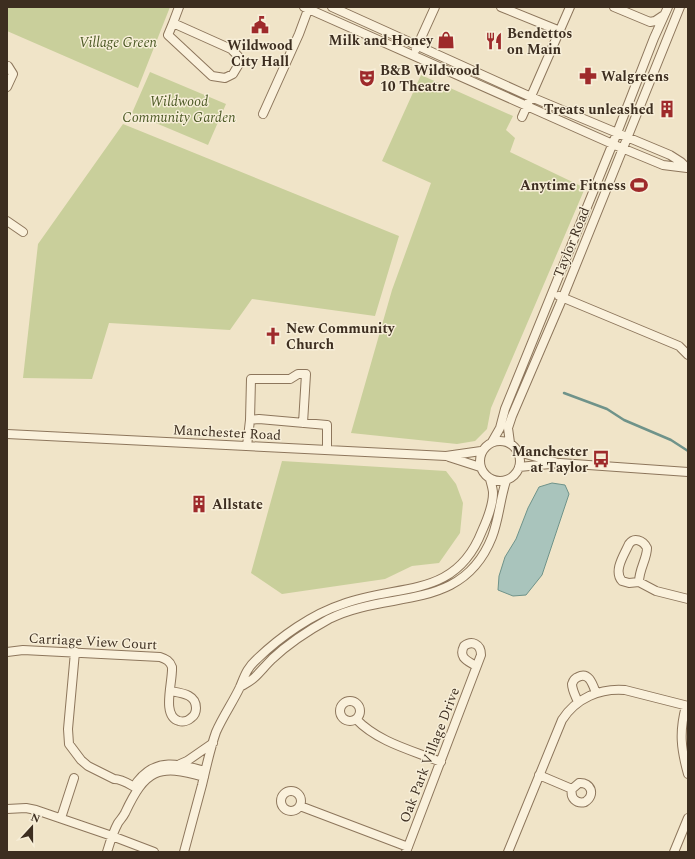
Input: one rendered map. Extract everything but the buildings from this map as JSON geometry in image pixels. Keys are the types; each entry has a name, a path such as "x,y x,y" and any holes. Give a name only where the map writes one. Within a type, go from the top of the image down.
{"street":[{"path":"172,23 231,49 238,56 240,64 233,74 225,78 212,76 168,36 172,23 179,7"},
{"path":"332,7 531,97 674,158 688,168"},
{"path":"413,55 435,7"},
{"path":"501,7 560,31"},
{"path":"522,117 570,7"},
{"path":"614,7 644,20 649,24 652,29 653,40"},
{"name":"Taylor Road","path":"510,443 508,428 512,416 563,297 680,7"},
{"path":"263,114 307,8 623,149 663,165 688,168"},
{"path":"644,20 655,21 667,10"},
{"name":"Taylor Road","path":"492,442 500,428 505,409 618,133 653,40 667,10"},
{"path":"7,87 13,74 8,66"},
{"path":"7,221 23,232"},
{"path":"553,293 679,346 688,355"},
{"path":"247,446 250,420 251,379 290,379 298,374 306,374 303,423"},
{"path":"250,420 259,419 327,425 327,450"},
{"name":"Manchester Road","path":"7,434 446,456 482,451"},
{"path":"501,440 510,443 518,452 521,460 516,473 511,478 506,480 495,481 490,479 485,475 480,467 479,458 482,451 492,442 501,440"},
{"path":"518,452 560,463"},
{"name":"Manchester Road","path":"446,456 480,467"},
{"path":"519,467 560,463 688,472"},
{"path":"420,592 450,574 465,560 476,545 486,522 493,493 490,479"},
{"path":"184,852 213,743 222,721 240,687 246,671 256,659 309,619 343,604 378,594 445,589 467,574 477,562 492,536 506,480"},
{"path":"639,582 640,571 647,548 641,541 636,540 628,544 618,572 619,578 625,583 639,582 656,591 688,599"},
{"name":"Carriage View Court","path":"7,652 23,650 160,657 170,662 172,667 170,691"},
{"path":"75,652 68,729 69,744 81,760 88,766 114,779 116,783 134,790"},
{"name":"Oak Park Village Drive","path":"407,850 476,666"},
{"path":"578,702 572,684 579,676 584,675 590,679 596,693"},
{"path":"508,852 562,720 566,713 578,702 596,693 607,690 625,690 687,706 683,718 681,742 688,774"},
{"path":"356,719 375,735 441,762"},
{"path":"180,764 188,761 213,743"},
{"path":"107,852 112,836 123,817 134,790 144,773 160,765 171,763 180,764 205,774"},
{"path":"134,790 147,778 170,770 205,774"},
{"path":"539,775 572,789"},
{"path":"61,818 74,778"},
{"path":"300,806 407,850"},
{"path":"7,809 26,808 61,818 154,852"},
{"path":"674,852 688,818"}],"green space":[{"name":"Village Green","path":"7,7 170,7 138,88 7,31"},
{"name":"Wildwood Community Garden","path":"150,72 226,104 208,145 132,113"},
{"path":"421,75 513,116 506,130 515,138 510,152 585,188 491,408 487,429 475,441 457,444 351,433 392,290 431,183 382,161"},
{"path":"123,124 399,236 375,316 252,299 230,330 109,323 92,379 23,378 38,244"},
{"path":"282,461 446,471 456,484 463,503 460,533 439,563 412,566 385,579 282,594 251,573"}],"water":[{"path":"552,483 565,485 569,494 542,575 526,595 513,596 498,590 499,576 505,557 516,539 528,508 539,487"}],"waterway":[{"path":"564,393 607,409 624,420 671,440 688,451"}],"place":[{"name":"Wildwood City Hall","path":"260,25"},
{"name":"Milk and Honey","path":"446,40"},
{"name":"Bendettos on Main","path":"494,41"},
{"name":"Walgreens","path":"588,76"},
{"name":"B&B Wildwood 10 Theatre","path":"367,78"},
{"name":"Treats unleashed","path":"667,109"},
{"name":"Anytime Fitness","path":"639,185"},
{"name":"New Community Church","path":"273,336"},
{"name":"Manchester at Taylor","path":"601,459"},
{"name":"Allstate","path":"199,504"}]}
